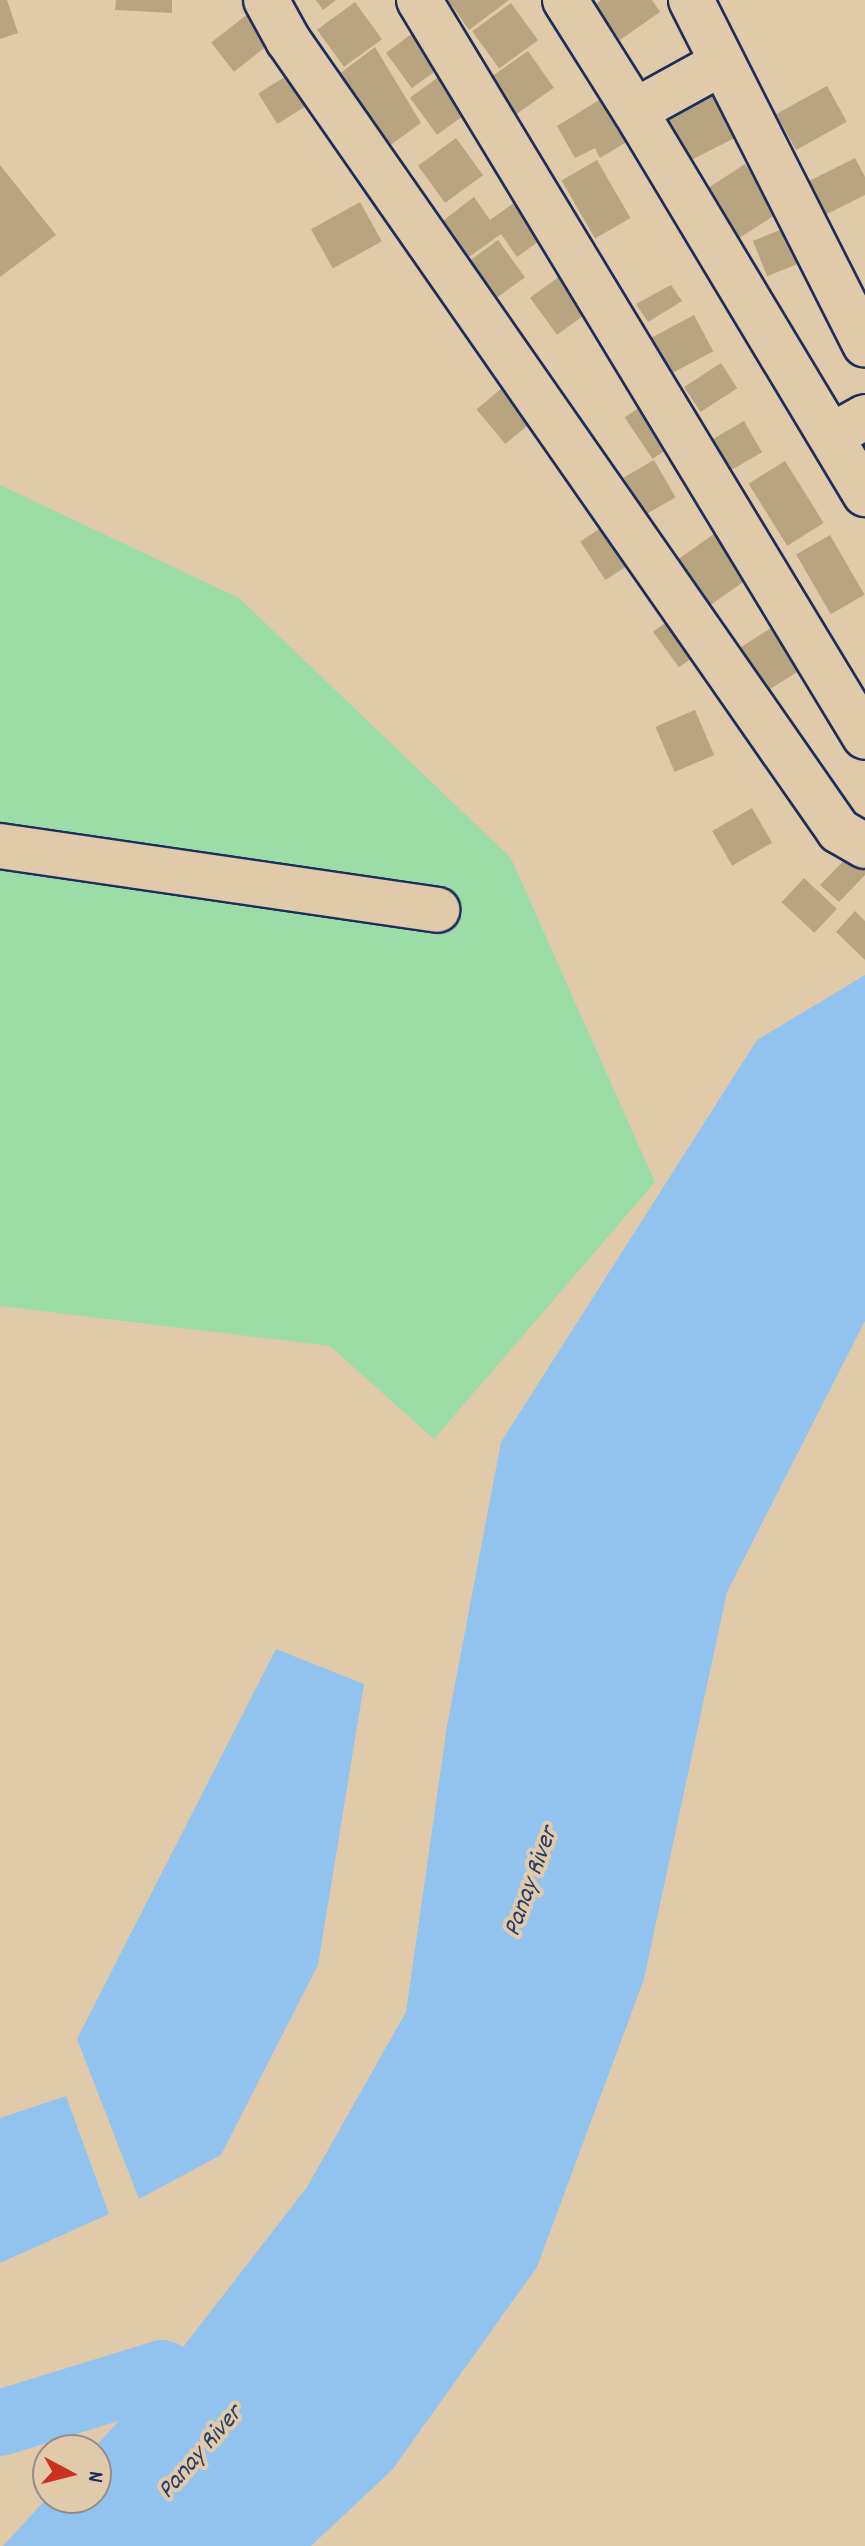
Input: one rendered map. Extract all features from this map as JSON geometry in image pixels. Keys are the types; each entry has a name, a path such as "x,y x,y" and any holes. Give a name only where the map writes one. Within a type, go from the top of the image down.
{"street":[{"path":"266,0 288,40 839,831 865,846"},
{"path":"419,0 865,737"},
{"path":"565,0 635,111 848,426 865,494"},
{"path":"691,0 865,345"},
{"path":"635,111 722,63"},
{"path":"0,846 437,910"}],"green space":[{"path":"0,485 239,598 511,858 655,1182 434,1439 330,1346 0,1306"}],"water":[{"name":"Panay River","path":"865,975 865,1321 727,1592 644,1979 537,2267 392,2470 311,2546 3,2546 32,2514 112,2514 112,2434 107,2434 163,2373 307,2187 406,2012 447,1726 501,1442 757,1040"},
{"path":"276,1649 364,1684 318,1965 221,2155 139,2199 77,2039"},
{"path":"66,2096 109,2214 0,2263 0,2118"}],"building":[{"path":"0,0 7,0 18,33 0,39"},
{"path":"116,0 172,0 172,13 115,10"},
{"path":"316,0 336,0 323,10"},
{"path":"448,0 509,0 469,30"},
{"path":"601,0 652,0 660,12 620,40 595,5"},
{"path":"355,2 382,39 344,67 317,30"},
{"path":"511,3 538,40 499,68 472,31"},
{"path":"249,13 272,42 234,72 211,43"},
{"path":"424,25 450,61 412,88 386,53"},
{"path":"375,47 421,123 382,151 326,84"},
{"path":"528,51 554,88 515,115 489,78"},
{"path":"299,68 318,99 277,124 258,93"},
{"path":"448,70 475,107 437,135 410,98"},
{"path":"722,77 749,130 683,164 656,111"},
{"path":"827,86 847,122 796,150 776,114"},
{"path":"604,97 628,141 600,158 595,148 575,158 557,126"},
{"path":"456,138 483,175 445,203 418,166"},
{"path":"855,158 865,177 865,195 821,217 805,183"},
{"path":"597,160 630,218 595,239 561,180"},
{"path":"745,164 777,213 735,241 703,191"},
{"path":"0,165 56,235 0,277"},
{"path":"529,192 556,229 517,257 501,234 462,262 436,226 474,197 490,220"},
{"path":"360,202 382,241 333,269 311,229"},
{"path":"790,226 804,261 767,276 753,241"},
{"path":"498,240 525,277 487,305 460,268"},
{"path":"568,270 595,307 557,335 530,298"},
{"path":"671,285 682,301 648,322 636,304"},
{"path":"694,315 713,351 669,375 650,338"},
{"path":"721,363 737,388 700,412 684,387"},
{"path":"514,378 543,412 505,444 476,409"},
{"path":"652,399 680,440 653,459 625,417"},
{"path":"744,421 762,452 729,471 711,440"},
{"path":"654,460 676,497 645,515 624,478"},
{"path":"785,461 824,523 787,546 749,484"},
{"path":"618,517 643,556 605,580 580,542"},
{"path":"727,525 759,571 708,606 676,561"},
{"path":"830,535 864,595 831,614 796,554"},
{"path":"683,610 709,646 679,667 653,632"},
{"path":"784,620 811,663 758,697 731,653"},
{"path":"695,710 714,755 675,772 655,727"},
{"path":"752,808 772,843 732,866 712,831"},
{"path":"854,850 865,861 865,875 839,902 820,885"},
{"path":"804,878 837,909 814,933 781,902"},
{"path":"855,911 865,921 865,960 836,932"}],"waterway":[{"path":"0,2423 163,2373"}]}
